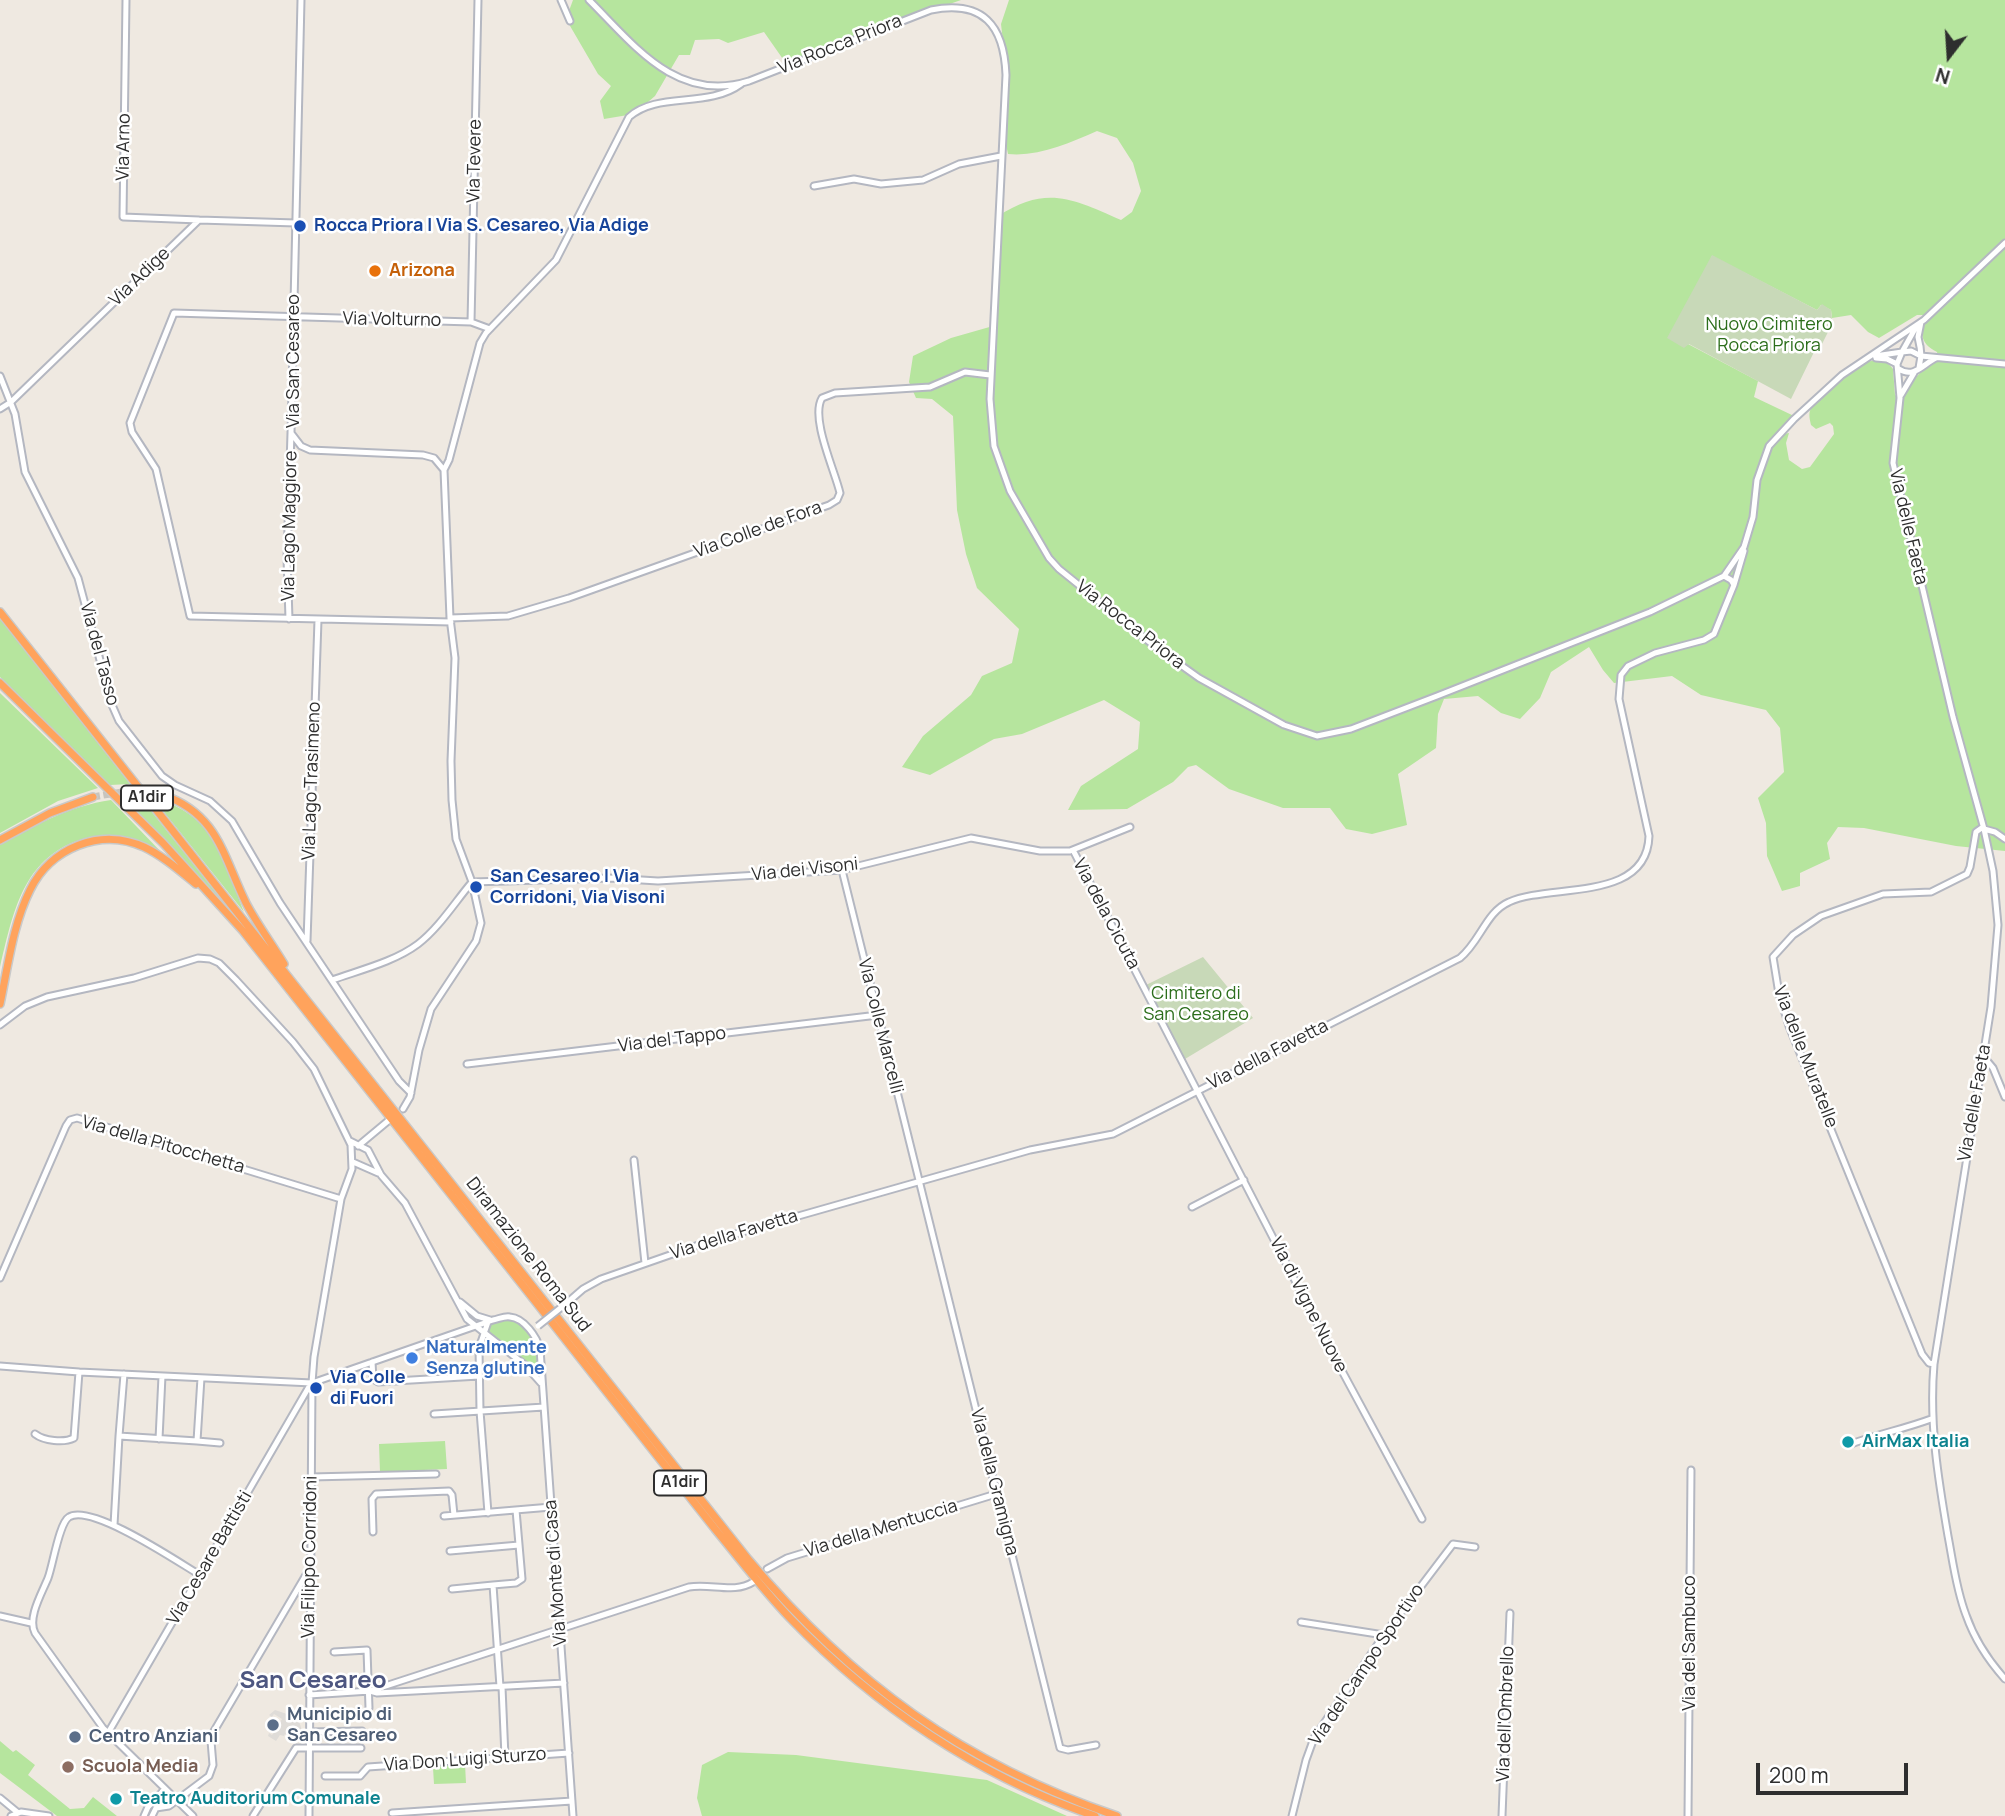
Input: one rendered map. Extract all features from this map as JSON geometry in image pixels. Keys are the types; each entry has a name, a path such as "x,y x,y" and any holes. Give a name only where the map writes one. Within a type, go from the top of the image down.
{"highway":[{"name":"Diramazione Roma Sud","path":"0,612 748,1559 802,1621 883,1693 959,1745 1045,1789 1117,1816"},
{"name":"A1dir","path":"0,684 116,796 221,906"},
{"path":"163,795 191,808 212,830 247,905 294,983"},
{"path":"0,840 47,814 93,797"},
{"path":"0,1004 29,891 44,869 73,847 104,839 140,845 170,864 221,906"},
{"name":"Diramazione Roma Sud","path":"221,906 290,989 736,1555 789,1617 865,1687 941,1742 1008,1779 1096,1816"}],"street":[{"name":"Via Arno","path":"127,0 123,217 199,220"},
{"name":"Via San Cesareo","path":"301,0 291,433 301,446 310,450 423,455 434,458 444,470"},
{"name":"Via Tevere","path":"471,322 478,0"},
{"path":"561,0 570,21"},
{"path":"589,0 645,56 668,73 703,85 742,83"},
{"name":"Via Rocca Priora","path":"444,470 449,460 477,351 490,329 556,260 630,116 650,105 718,96 742,83 920,13 944,8 972,11 986,18 996,29 1004,53 1006,79 990,399 995,446 1010,491 1049,558 1075,584 1199,678 1300,732 1317,736 1351,729 1396,713 1650,612 1724,576 1744,547 1753,516 1757,480 1769,446 1842,375 1921,322"},
{"path":"814,186 855,178 881,184 921,180 964,163 1001,156"},
{"path":"199,220 296,223"},
{"name":"Via Adige","path":"0,409 11,402 199,220"},
{"path":"1898,367 1914,328 2005,243"},
{"name":"Via Volturno","path":"289,619 190,616 156,469 132,432 130,423 174,313 471,322 490,329"},
{"path":"1900,398 1917,370 1921,322"},
{"path":"1920,346 1927,354 1937,358"},
{"path":"1865,360 1881,354 1911,351 1920,356 2005,364"},
{"path":"1865,360 1885,358 1906,373 1937,358"},
{"name":"Via delle Faeta","path":"1898,367 1900,398 1893,463 1953,717 1984,828 1993,871 1998,925 1997,961 1934,1364 1931,1419 1936,1471 1957,1585 1966,1616 1980,1646 2005,1678"},
{"name":"Via Colle de Fora","path":"451,620 508,616 569,598 832,504 838,498 839,491 823,437 819,408 822,398 837,393 933,386 965,372 990,374"},
{"name":"Via del Tasso","path":"0,376 16,420 24,470 76,574 117,716 164,778 207,800 232,821 280,903 400,1081 411,1093"},
{"name":"Via Lago Maggiore","path":"289,619 287,558 291,433"},
{"path":"403,1109 411,1093 417,1055 431,1009 480,932 480,912 456,839 452,800 455,658 444,470"},
{"path":"1734,585 1744,547"},
{"path":"1724,576 1731,579 1734,585"},
{"name":"Via della Favetta","path":"531,1332 597,1281 703,1243 1030,1150 1110,1135 1460,958 1474,945 1493,914 1508,902 1524,897 1598,887 1624,876 1640,863 1647,853 1649,836 1619,699 1621,675 1628,666 1656,653 1704,640 1714,634 1734,585"},
{"path":"289,619 451,620"},
{"name":"Via Lago Trasimeno","path":"307,941 317,620"},
{"name":"Via dei Visoni","path":"472,882 609,878 658,881 842,870 971,838 1040,851 1073,850 1130,827"},
{"path":"1984,828 2005,839"},
{"name":"Via delle Muratelle","path":"1934,1364 1928,1363 1922,1354 1789,1026 1779,994 1773,957 1787,939 1821,916 1882,894 1931,891 1967,874 1976,832 1984,828"},
{"name":"Via dela Cicuta","path":"1073,850 1198,1090"},
{"name":"Via Colle Marcelli","path":"842,870 918,1182"},
{"path":"332,980 384,961 416,945 428,935 472,882"},
{"path":"0,1025 25,1006 51,996 134,978 198,958 213,959 236,980 307,1060 321,1080 347,1136 353,1162 341,1199 312,1383"},
{"name":"Via del Tappo","path":"467,1064 878,1015"},
{"path":"1983,1056 1993,1068 2005,1097"},
{"name":"Via di Vigne Nuove","path":"1198,1090 1335,1358 1422,1519"},
{"name":"Via della Pitocchetta","path":"0,1278 66,1126 70,1120 77,1118 341,1199"},
{"path":"352,1152 387,1122"},
{"path":"351,1174 368,1162 368,1142 371,1135"},
{"path":"347,1136 352,1143 369,1152 381,1175 407,1207 459,1301 483,1334 525,1365 543,1390"},
{"path":"634,1160 645,1263"},
{"path":"353,1162 381,1175"},
{"path":"1192,1207 1244,1180"},
{"name":"Via della Gramigna","path":"918,1182 1060,1748 1068,1750 1096,1745"},
{"path":"466,1311 491,1321"},
{"path":"460,1331 466,1311"},
{"path":"0,1366 312,1383 491,1321 514,1317 531,1332"},
{"path":"488,1513 480,1411 479,1345 491,1321"},
{"name":"Via Monte di Casa","path":"531,1332 539,1344 542,1371 573,1816"},
{"path":"372,1362 373,1379 376,1382 480,1376"},
{"path":"525,1365 542,1371"},
{"path":"35,1434 44,1439 69,1441 74,1438 79,1372"},
{"path":"114,1525 124,1374"},
{"path":"159,1439 162,1376"},
{"path":"197,1441 201,1378"},
{"name":"Via Filippo Corridoni","path":"309,1816 312,1383"},
{"name":"Via Cesare Battisti","path":"108,1733 312,1383"},
{"path":"435,1414 544,1407"},
{"path":"1851,1444 1931,1419"},
{"path":"119,1436 220,1443"},
{"name":"Via del Sambuco","path":"1688,1816 1691,1470"},
{"path":"311,1477 436,1474"},
{"path":"373,1532 372,1499 376,1494 449,1491 452,1495 454,1515"},
{"name":"Via della Mentuccia","path":"767,1569 787,1558 996,1494"},
{"path":"444,1516 551,1507"},
{"path":"452,1589 521,1581 516,1510"},
{"path":"192,1816 108,1733 35,1633 32,1623 63,1526 67,1519 75,1515 98,1518 114,1525 200,1575"},
{"name":"Via del Campo Sportivo","path":"1292,1816 1314,1738 1384,1636 1453,1544 1475,1546"},
{"path":"450,1550 519,1545"},
{"path":"152,1816 156,1808 167,1808 210,1774 214,1763 211,1741 214,1731 310,1568"},
{"path":"309,1695 370,1691 693,1587 711,1585 736,1588 753,1582"},
{"path":"493,1585 505,1756"},
{"name":"Via dell'Ombrello","path":"1502,1816 1510,1613"},
{"path":"0,1616 32,1623"},
{"path":"1301,1622 1384,1636"},
{"path":"334,1652 367,1650 369,1708"},
{"path":"370,1691 377,1693 564,1683"},
{"path":"308,1732 362,1731"},
{"path":"253,1816 293,1751 308,1746 361,1748"},
{"name":"Via Don Luigi Sturzo","path":"325,1776 360,1776 368,1767 569,1753"},
{"path":"144,1816 148,1807 165,1789"},
{"path":"0,1798 15,1814 42,1813 50,1816"},
{"path":"392,1813 572,1801"}],"green space":[{"path":"573,0 961,0 785,62 764,32 728,43 719,39 695,40 690,55 679,55 655,96 634,114 604,119 600,101 611,86 598,74 566,19"},
{"path":"1009,0 2005,0 2005,851 1956,846 1864,828 1838,827 1827,843 1830,859 1800,873 1800,886 1782,891 1767,856 1766,823 1758,798 1784,772 1780,728 1766,710 1701,695 1672,676 1614,683 1589,647 1551,672 1540,698 1520,719 1501,713 1478,696 1444,699 1438,714 1436,748 1398,774 1407,825 1372,834 1346,829 1330,808 1283,808 1229,789 1196,765 1188,767 1173,782 1127,809 1068,810 1081,786 1138,749 1140,722 1104,700 1022,734 994,739 930,775 902,767 923,736 971,695 982,676 1012,663 1019,629 977,588 966,554 957,510 953,416 932,399 916,398 909,382 913,356 951,338 993,326 998,216 1031,200 1059,198 1088,206 1121,220 1132,212 1141,191 1133,163 1117,138 1097,131 1042,151 1008,154 1002,125 1006,67 1001,24","holes":["1712,256 1817,310 1821,305 1831,310 1832,318 1851,315 1868,332 1879,338 1917,315 1924,315 1924,341 1937,352 1939,361 1917,376 1903,400 1895,395 1893,369 1886,362 1868,362 1849,372 1811,408 1811,425 1816,429 1830,423 1834,434 1810,467 1802,469 1789,460 1786,443 1789,433 1778,435 1794,416 1754,397 1758,381 1688,344"]},
{"name":"Nuovo Cimitero Rocca Priora","path":"1712,255 1817,310 1822,304 1831,310 1833,328 1819,350 1815,350 1791,399 1689,344 1684,348 1667,338"},
{"path":"0,618 130,784 110,785 0,677"},
{"path":"0,693 98,788 58,801 0,833"},
{"path":"139,796 242,925 125,798"},
{"path":"152,797 173,805 204,827 223,856 244,912"},
{"path":"111,800 163,854 132,840 110,836 80,840 56,851 30,878 22,894 0,967 0,844 67,812"},
{"name":"Cimitero di San Cesareo","path":"1203,957 1253,1018 1185,1059 1146,985"},
{"path":"506,1318 522,1325 532,1337 539,1370 489,1334 489,1323"},
{"path":"445,1441 447,1469 380,1472 379,1444"},
{"path":"0,1741 35,1765 28,1775 70,1809 84,1808 93,1797 117,1816 57,1816 0,1773"},
{"path":"728,1752 796,1755 987,1780 1067,1816 702,1816 697,1798 702,1765"},
{"path":"465,1764 466,1783 434,1784 433,1768 439,1765"}],"shaded area":[{"path":"275,1710 299,1721 302,1731 298,1741 285,1734 280,1735 276,1741 268,1736 269,1733 272,1735 282,1719 274,1714 272,1717 269,1715"}],"tunnel":[{"path":"93,797 127,791 163,795"}],"place":[{"name":"Rocca Priora | Via S. Cesareo, Via Adige","path":"300,226"},
{"name":"Arizona","path":"375,271"},
{"name":"San Cesareo | Via Corridoni, Via Visoni","path":"476,887"},
{"name":"Naturalmente Senza glutine","path":"412,1358"},
{"name":"Via Colle di Fuori","path":"316,1388"},
{"name":"AirMax Italia","path":"1848,1442"},
{"name":"Municipio di San Cesareo","path":"273,1725"},
{"name":"Centro Anziani","path":"75,1737"},
{"name":"Scuola Media","path":"68,1767"},
{"name":"Teatro Auditorium Comunale","path":"116,1799"}],"district":[{"name":"San Cesareo","path":"313,1681"}]}
